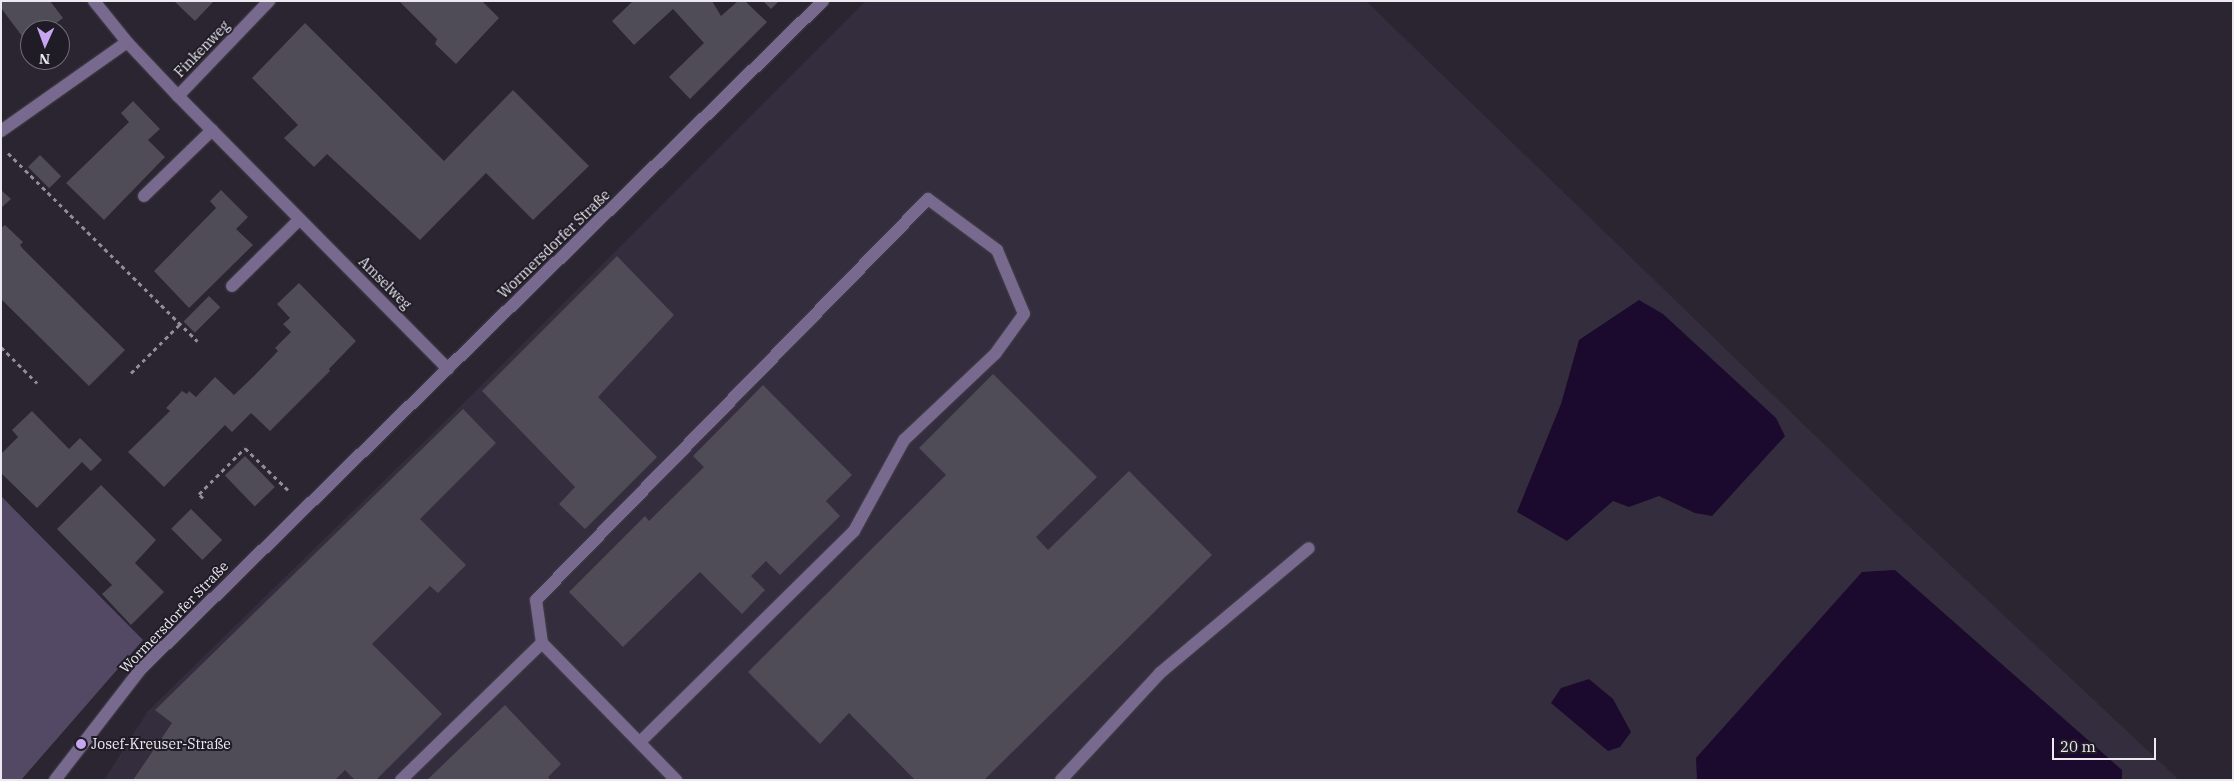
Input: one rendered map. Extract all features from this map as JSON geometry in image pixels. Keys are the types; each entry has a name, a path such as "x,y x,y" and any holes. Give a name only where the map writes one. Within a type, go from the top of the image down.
{"street":[{"name":"Amselweg","path":"94,1 127,42 178,96 448,369"},
{"name":"Finkenweg","path":"178,96 270,1"},
{"name":"Wormersdorfer Straße","path":"55,780 140,670 823,1"},
{"path":"1,131 127,42"},
{"path":"144,196 212,130"},
{"path":"640,742 854,530 904,440 995,354 1024,314 997,250 928,199 536,600 542,643 676,780"},
{"path":"232,286 300,219"},
{"path":"1062,780 1160,673 1309,548"},
{"path":"401,780 542,643"}],"path":[{"path":"1,146 197,342"},
{"path":"131,373 180,324"},
{"path":"1,347 37,383"},
{"path":"203,498 199,494 245,448 305,507"}],"shaded area":[{"path":"866,1 1366,1 1898,516 2179,780 104,780 148,711 478,389"},
{"path":"1639,300 1663,314 1776,418 1785,436 1712,516 1695,513 1659,496 1629,507 1613,501 1567,541 1517,512 1561,404 1579,340"},
{"path":"1,496 143,640 21,780 1,780"},
{"path":"1895,570 2122,770 2122,780 1697,780 1696,758 1862,572"},
{"path":"1589,679 1613,699 1631,732 1620,747 1608,751 1551,703 1561,688"}],"building":[{"path":"1,1 50,1 63,18 60,20 20,20 20,33 1,8"},
{"path":"174,1 214,1 195,21"},
{"path":"399,1 482,1 499,18 456,64 435,44 437,39"},
{"path":"633,1 712,1 721,16 738,1 745,1 767,22 690,99 669,77 704,43 673,9 634,45 612,21"},
{"path":"763,1 779,1 771,9"},
{"path":"305,23 444,161 513,90 589,166 533,220 486,173 420,240 327,154 314,167 284,138 298,125 252,78"},
{"path":"133,101 160,129 148,140 165,157 104,220 66,183 129,122 121,113"},
{"path":"40,155 61,176 49,188 28,167"},
{"path":"1,190 11,199 1,208"},
{"path":"221,190 248,217 236,229 253,245 189,308 154,271 216,208 210,201"},
{"path":"5,225 23,242 20,245 23,249 125,350 89,386 1,299 1,228"},
{"path":"617,256 674,315 598,397 657,457 585,529 559,504 575,487 482,391"},
{"path":"299,283 356,341 329,369 330,371 270,431 251,413 232,432 225,425 164,487 128,452 170,411 166,408 182,391 187,394 189,391 196,397 215,377 234,395 254,376 278,351 275,348 291,332 283,324 290,318 277,304"},
{"path":"209,296 220,307 195,333 184,321"},
{"path":"993,374 1097,477 1036,537 1048,550 1129,471 1212,555 984,780 915,780 849,713 820,744 748,672 946,475 919,448"},
{"path":"763,385 852,475 826,501 840,516 780,575 766,561 751,576 765,590 742,614 700,572 623,647 569,592 645,516 649,521 704,467 693,456"},
{"path":"463,409 496,443 420,519 466,565 438,593 430,586 372,644 442,714 376,780 355,780 345,770 335,780 133,780 172,723 155,710"},
{"path":"32,411 69,449 80,438 102,460 91,471 82,462 37,508 1,473 1,454 18,437 12,430"},
{"path":"245,456 275,487 255,506 225,475"},
{"path":"101,485 156,540 135,563 164,592 131,625 102,594 112,585 57,529"},
{"path":"191,509 222,540 202,560 171,529"},
{"path":"505,705 561,764 548,777 551,780 427,780"}],"place":[{"name":"Josef-Kreuser-Straße","path":"81,744"}]}
